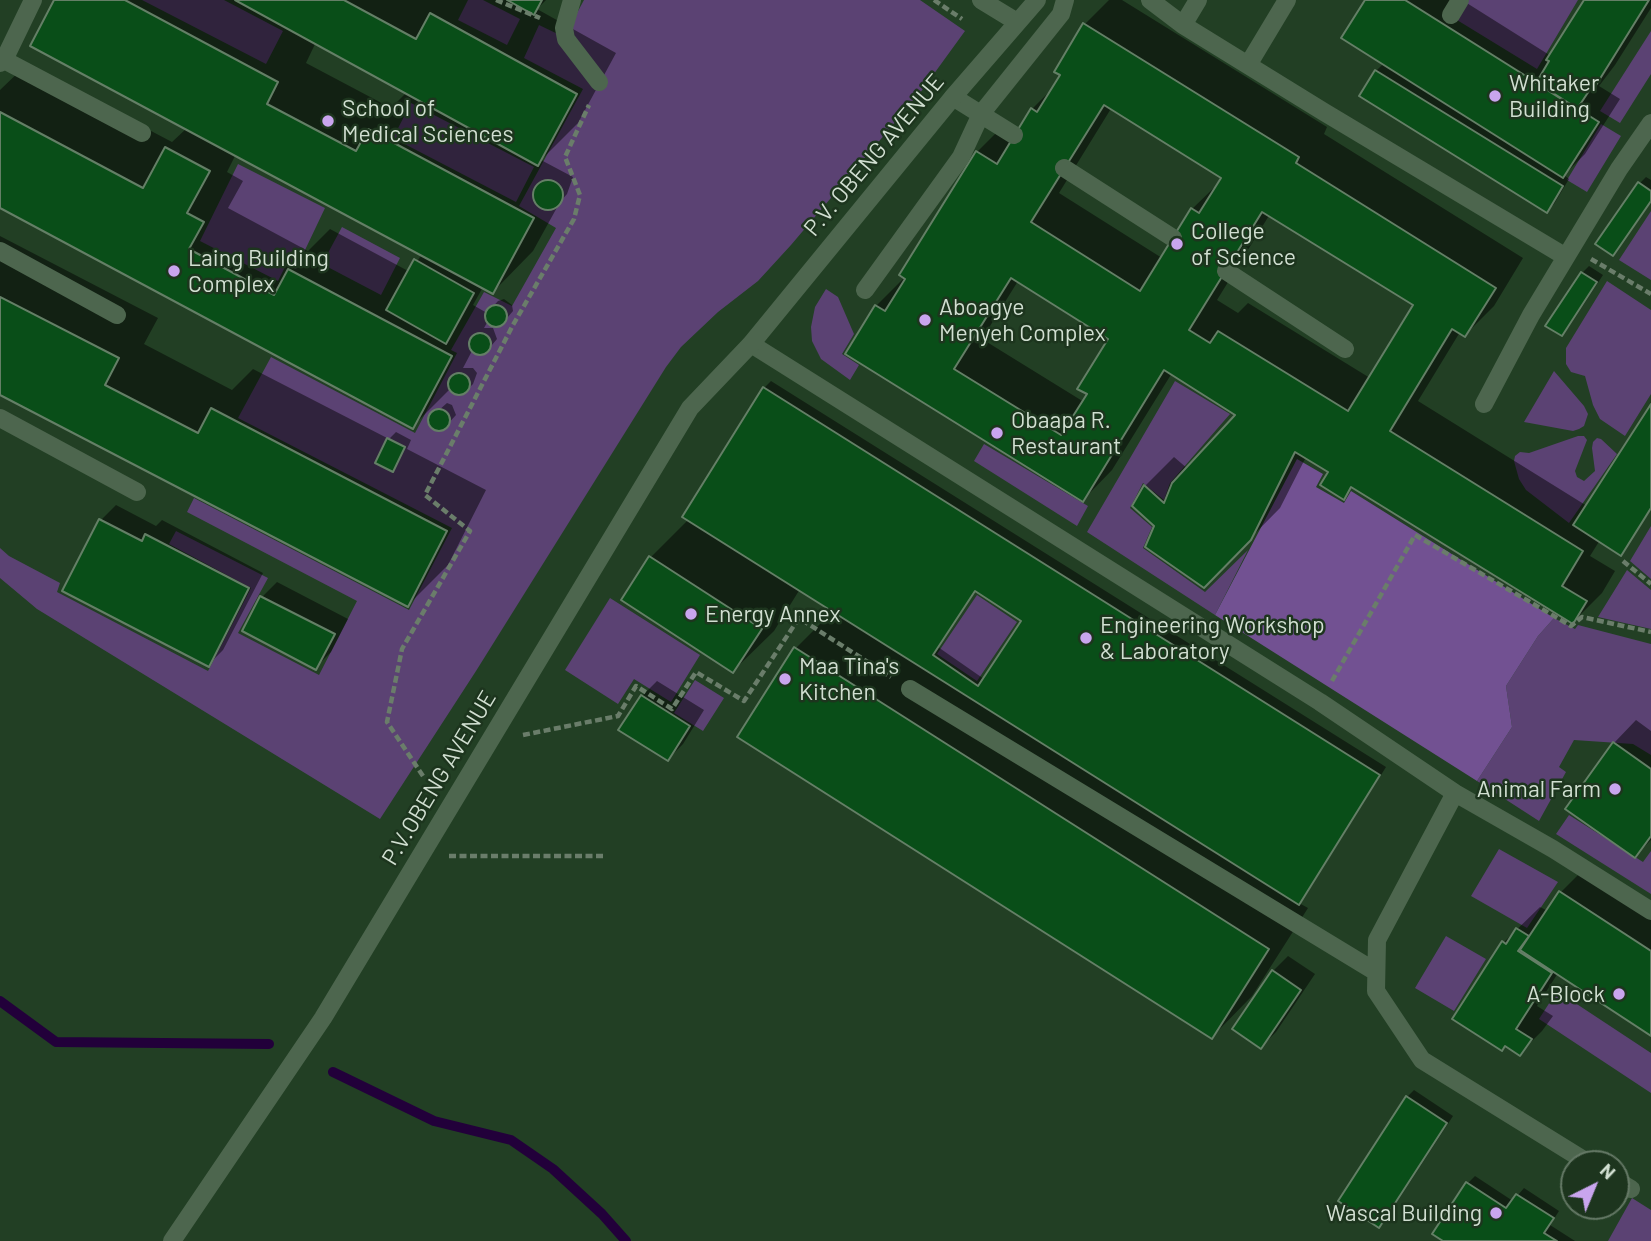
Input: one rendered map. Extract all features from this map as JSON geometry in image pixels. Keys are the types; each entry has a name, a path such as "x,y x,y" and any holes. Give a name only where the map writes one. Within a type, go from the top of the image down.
{"street":[{"path":"33,0 2,61 142,133"},
{"path":"572,0 564,28 566,39 599,82"},
{"path":"981,0 1017,22"},
{"name":"P.V. OBENG AVENUE","path":"751,344 953,97 1037,0"},
{"path":"865,290 961,157 981,114 1061,14 1065,0"},
{"path":"1150,0 1248,65 1569,252"},
{"path":"1183,24 1198,0"},
{"path":"1248,65 1287,0"},
{"path":"953,97 1014,135"},
{"path":"1484,404 1531,315 1619,169 1651,122"},
{"path":"1064,168 1173,237"},
{"path":"0,251 117,315"},
{"path":"1226,271 1345,349"},
{"path":"751,344 1320,702 1455,793 1553,849 1651,911"},
{"name":"P.V.OBENG AVENUE","path":"172,1241 323,1018 691,408 751,344"},
{"path":"0,418 137,492"},
{"path":"910,689 1376,972"},
{"path":"1455,793 1377,940 1376,991 1422,1060 1567,1150"}],"path":[{"path":"496,0 564,28"},
{"path":"934,0 966,22"},
{"path":"423,776 387,722 402,649 470,531 425,495 513,326 574,219 580,195 565,157 599,82"},
{"path":"1569,252 1651,294"},
{"path":"1320,702 1415,535 1572,626 1582,617 1651,632"},
{"path":"1623,561 1651,584"},
{"path":"491,740 618,716 636,686 672,709 696,672 744,701 799,618 910,689"},
{"path":"420,856 605,856"}],"shaded area":[{"path":"0,0 1651,0 1651,1241 0,1241"},
{"path":"142,0 224,0 283,31 266,64"},
{"path":"468,0 483,0 520,19 507,45 458,20"},
{"path":"584,0 920,0 965,31 920,93 791,245 758,281 718,312 681,347 666,367 380,819 37,609 0,578 0,548 9,556 60,583 57,592 208,671 251,588 169,544 176,531 268,578 238,633 319,675 357,601 187,512 194,498 409,610 452,528 238,418 271,357 415,433 457,353 451,350 484,292 512,306 556,228 519,206 583,89 524,58 539,25 564,37"},
{"path":"1469,0 1578,0 1537,69 1457,20"},
{"path":"1651,31 1651,74 1620,123 1600,111"},
{"path":"411,103 534,167 516,202 393,138"},
{"path":"1601,124 1621,136 1587,192 1567,180"},
{"path":"238,164 325,208 296,269 286,265 278,281 200,241"},
{"path":"1651,211 1651,280 1619,260"},
{"path":"342,227 400,258 381,295 322,264"},
{"path":"1607,281 1651,310 1651,394 1625,436 1600,419 1585,376 1571,372 1566,364 1566,348"},
{"path":"826,289 838,297 854,334 842,354 859,365 850,380 821,359 812,341 811,327 815,307"},
{"path":"1554,371 1588,414 1584,426 1579,429 1573,431 1524,422"},
{"path":"1175,381 1230,414 1170,483 1164,500 1143,483 1130,508 1152,527 1143,548 1205,592 1248,550 1215,615 1087,532"},
{"path":"1584,436 1587,440 1575,471 1577,477 1584,481 1595,471 1592,448 1597,438 1617,454 1569,523 1526,490 1519,479 1514,461 1520,452 1529,453"},
{"path":"984,444 1088,506 1077,526 974,461"},
{"path":"1297,459 1323,474 1316,487 1344,503 1351,491 1554,618 1538,636 1506,686 1512,727 1477,781 1215,615"},
{"path":"1651,526 1651,579 1630,561"},
{"path":"1627,570 1651,590 1651,629 1598,617"},
{"path":"977,595 1017,622 977,681 937,654"},
{"path":"610,598 700,655 671,702 634,679 618,704 565,670"},
{"path":"1554,618 1575,629 1578,625 1651,644 1651,755 1633,744 1574,740 1559,767 1566,772 1539,821 1477,781 1512,727 1506,686 1538,636"},
{"path":"695,680 724,698 703,731 674,713"},
{"path":"1569,815 1643,862 1651,851 1651,894 1556,834"},
{"path":"1499,849 1558,882 1527,928 1471,896"},
{"path":"1446,936 1486,959 1454,1011 1415,988"},
{"path":"1557,991 1651,1053 1651,1093 1539,1019"},
{"path":"1632,1198 1651,1210 1651,1241 1608,1241 1620,1220 1630,1220"}],"building":[{"path":"54,0 125,0 278,82 267,104 356,151 368,129 534,218 493,294 30,46"},
{"path":"235,0 344,0 416,39 430,13 577,94 538,166"},
{"path":"507,0 542,0 534,15"},
{"name":"Whitaker Building","path":"1365,0 1405,0 1599,122 1563,178 1341,38"},
{"path":"1584,0 1649,0 1593,90 1591,88 1577,109 1536,83 1549,61 1546,60"},
{"name":"Aboagye Menyeh Complex","path":"1083,23 1299,157 1296,163 1496,288 1465,337 1452,329 1390,431 1583,551 1562,586 1587,601 1573,624 1351,487 1344,500 1320,485 1328,472 1295,452 1251,540 1204,588 1145,547 1154,526 1132,506 1144,485 1164,503 1172,483 1235,415 1164,370 1083,502 845,354 875,305 885,311 905,279 899,275 976,151 997,164 1031,108 1037,112 1060,75 1054,72","holes":["1104,105 1221,178 1199,213 1191,208 1140,291 1031,222","1262,212 1413,305 1348,411 1218,331 1210,343 1189,330","1011,278 1108,339 1077,389 1087,394 1061,435 954,369"]},
{"path":"1375,70 1563,186 1547,213 1359,96"},
{"name":"Laing Building Complex","path":"0,112 143,188 165,147 210,171 187,213 204,222 189,249 274,295 288,269 452,356 413,429 0,208"},
{"path":"548,180 559,184 563,195 559,206 548,210 537,206 533,195 537,184"},
{"path":"1638,182 1651,191 1651,201 1613,256 1595,244"},
{"path":"414,259 474,293 446,344 386,310"},
{"path":"1581,272 1597,282 1562,336 1545,326"},
{"path":"0,297 119,358 105,385 198,433 211,408 447,531 408,607 0,395"},
{"path":"496,305 504,308 507,316 504,324 496,327 488,324 485,316 488,308"},
{"path":"480,333 488,336 491,344 488,352 480,355 472,352 469,344 472,336"},
{"path":"459,373 467,376 470,384 467,392 459,395 451,392 448,384 451,376"},
{"name":"Engineering Workshop & Laboratory","path":"763,387 1380,775 1299,905 682,517","holes":["975,591 1021,621 978,686 933,655"]},
{"path":"1651,404 1651,508 1621,556 1573,525"},
{"path":"439,409 447,412 450,420 447,428 439,431 431,428 428,420 431,412"},
{"path":"387,438 405,447 393,472 375,463"},
{"path":"99,519 142,541 145,534 249,588 209,667 62,591"},
{"name":"Energy Annex","path":"649,556 762,629 733,673 621,600"},
{"path":"260,596 335,634 316,670 242,631"},
{"path":"794,647 1269,949 1212,1039 737,737"},
{"path":"641,695 690,726 668,761 618,730"},
{"name":"Animal Farm","path":"1613,742 1651,769 1651,836 1635,858 1565,809"},
{"name":"A-Block","path":"1559,891 1651,951 1651,1036 1520,950"},
{"path":"1516,928 1529,936 1518,951 1552,973 1516,1029 1532,1039 1520,1056 1505,1046 1502,1051 1452,1019 1502,941 1506,944"},
{"path":"1272,970 1301,990 1261,1049 1232,1029"},
{"path":"1406,1096 1447,1123 1379,1228 1338,1201"},
{"name":"Wascal Building","path":"1466,1182 1506,1208 1516,1194 1554,1218 1544,1233 1557,1241 1443,1241 1432,1234"}],"waterway":[{"path":"0,1001 56,1042 269,1044"},
{"path":"333,1072 434,1121 511,1140 553,1169 602,1214 626,1241"}],"place":[{"name":"Whitaker Building","path":"1495,96"},
{"name":"School of Medical Sciences","path":"328,121"},
{"name":"College of Science","path":"1177,244"},
{"name":"Laing Building Complex","path":"174,271"},
{"name":"Aboagye Menyeh Complex","path":"925,320"},
{"name":"Obaapa R. Restaurant","path":"997,433"},
{"name":"Energy Annex","path":"691,614"},
{"name":"Engineering Workshop & Laboratory","path":"1086,638"},
{"name":"Maa Tina's Kitchen","path":"785,679"},
{"name":"Animal Farm","path":"1615,789"},
{"name":"A-Block","path":"1619,994"},
{"name":"Wascal Building","path":"1496,1213"}]}
